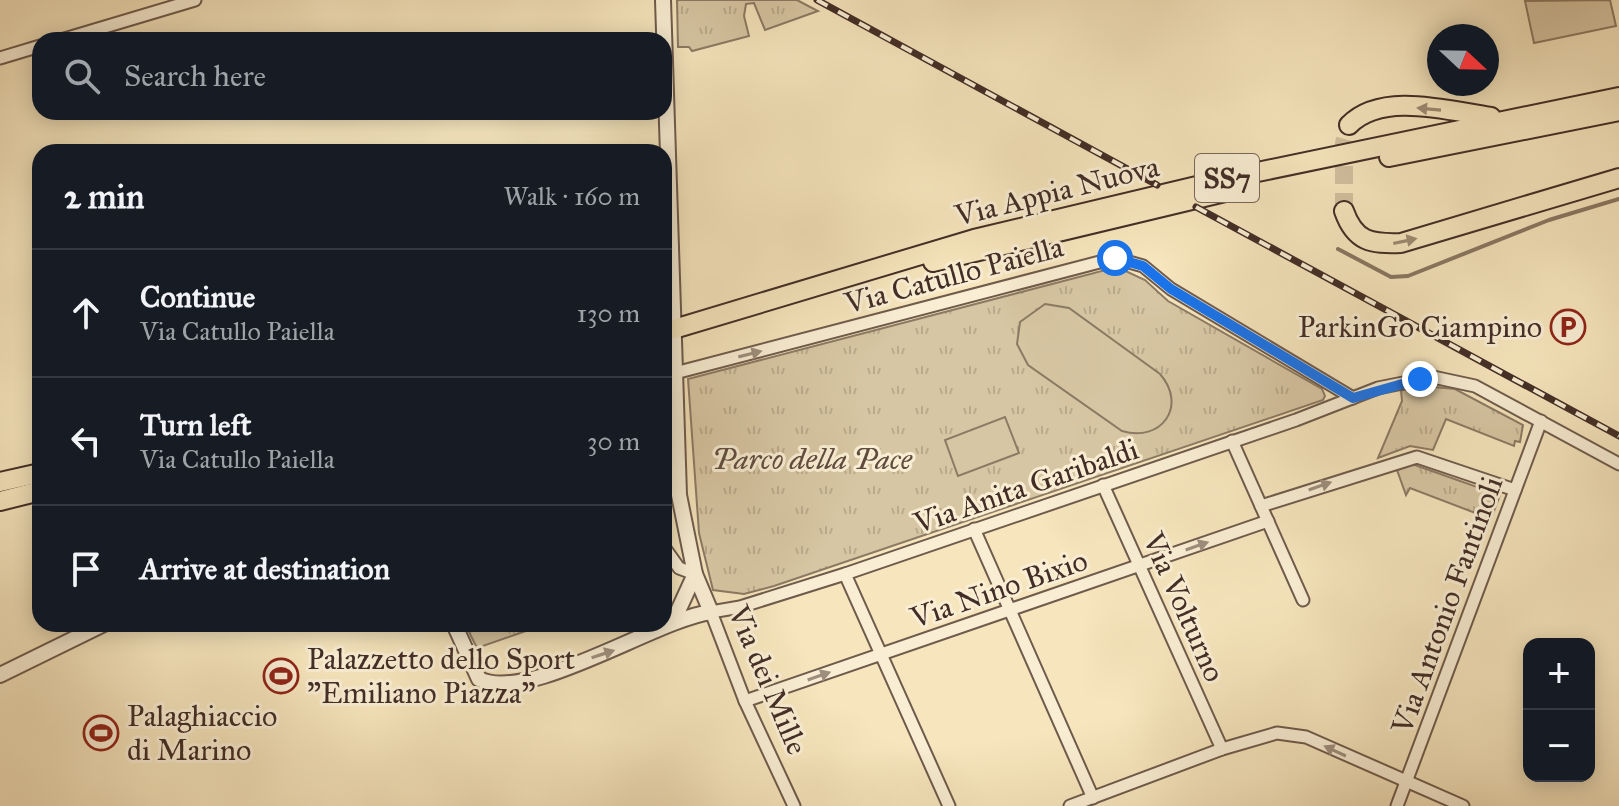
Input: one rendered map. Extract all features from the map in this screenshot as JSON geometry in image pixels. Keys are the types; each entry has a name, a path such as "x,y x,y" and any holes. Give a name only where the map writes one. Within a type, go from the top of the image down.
{"main road":[{"name":"Via Appia Nuova","path":"672,328 974,239 1243,175 1619,97"},
{"path":"1349,125 1360,114 1384,108 1427,108 1506,119"},
{"name":"Via Appia Nuova","path":"839,280 978,253 1244,187 1619,111"},
{"path":"1344,211 1350,229 1374,244 1401,243 1619,178"},
{"path":"0,482 32,475"},
{"path":"0,501 32,493"}],"street":[{"path":"88,32 195,0"},
{"name":"Via dei Mille","path":"663,0 663,32"},
{"path":"0,58 32,48"},
{"name":"Via dei Mille","path":"665,120 665,144"},
{"name":"Via Catullo Paiella","path":"672,373 1115,258 1143,266 1171,289 1353,398"},
{"path":"1353,398 1414,380 1445,378 1481,388 1619,464"},
{"name":"Via Anita Garibaldi","path":"711,612 740,607 845,574 1353,398"},
{"name":"Via dei Mille","path":"672,410 679,495 695,574 745,701 794,806"},
{"name":"Via Antonio Fantinoli","path":"1397,806 1541,421"},
{"path":"1232,441 1303,600"},
{"path":"1261,506 1410,457 1428,458 1515,490"},
{"name":"Via Volturno","path":"1103,485 1222,749"},
{"name":"Via Nino Bixio","path":"745,701 1268,521"},
{"path":"974,529 1093,798"},
{"name":"Via dei Mille","path":"672,558 679,568 695,574"},
{"path":"673,623 695,574"},
{"path":"845,574 949,806"},
{"path":"673,623 689,615 711,612"},
{"path":"0,675 88,632"},
{"path":"458,632 479,679 506,686 620,649 655,632"},
{"path":"1070,806 1263,735 1292,733 1463,806"}],"green space":[{"path":"677,0 797,0 818,11 765,30 754,3 746,4 744,16 749,36 692,51 689,47 678,47"},
{"path":"1610,0 1616,26 1534,43 1525,1"},
{"name":"Parco della Pace","path":"1117,267 1145,280 1168,301 1322,389 1323,400 774,586 744,594 713,590 699,533 688,379"},
{"path":"1045,304 1069,308 1160,374 1168,386 1171,409 1159,427 1148,432 1122,431 1028,365 1017,344 1020,322"},
{"path":"1455,389 1523,425 1520,442 1515,441 1514,446 1446,419 1433,450 1410,446 1378,458 1402,401 1401,390"},
{"path":"1005,417 1019,453 958,476 945,440"},
{"path":"1412,464 1500,495 1491,519 1410,488 1406,495 1397,470"},
{"path":"469,632 523,632 477,648"}],"waterway":[{"path":"1338,249 1391,277 1408,276 1549,220 1619,199"}],"tunnel":[{"path":"1344,211 1344,143 1349,125"}],"railway":[{"path":"817,0 1157,185"},
{"path":"1196,207 1619,436"}],"place":[{"name":"ParkinGo Ciampino","path":"1568,327"},
{"name":"Palazzetto dello Sport \"Emiliano Piazza\"","path":"281,676"},
{"name":"Palaghiaccio di Marino","path":"101,733"}],"route":[{"path":"1115,258 1143,266 1171,289 1353,398 1378,388 1420,379"}]}
